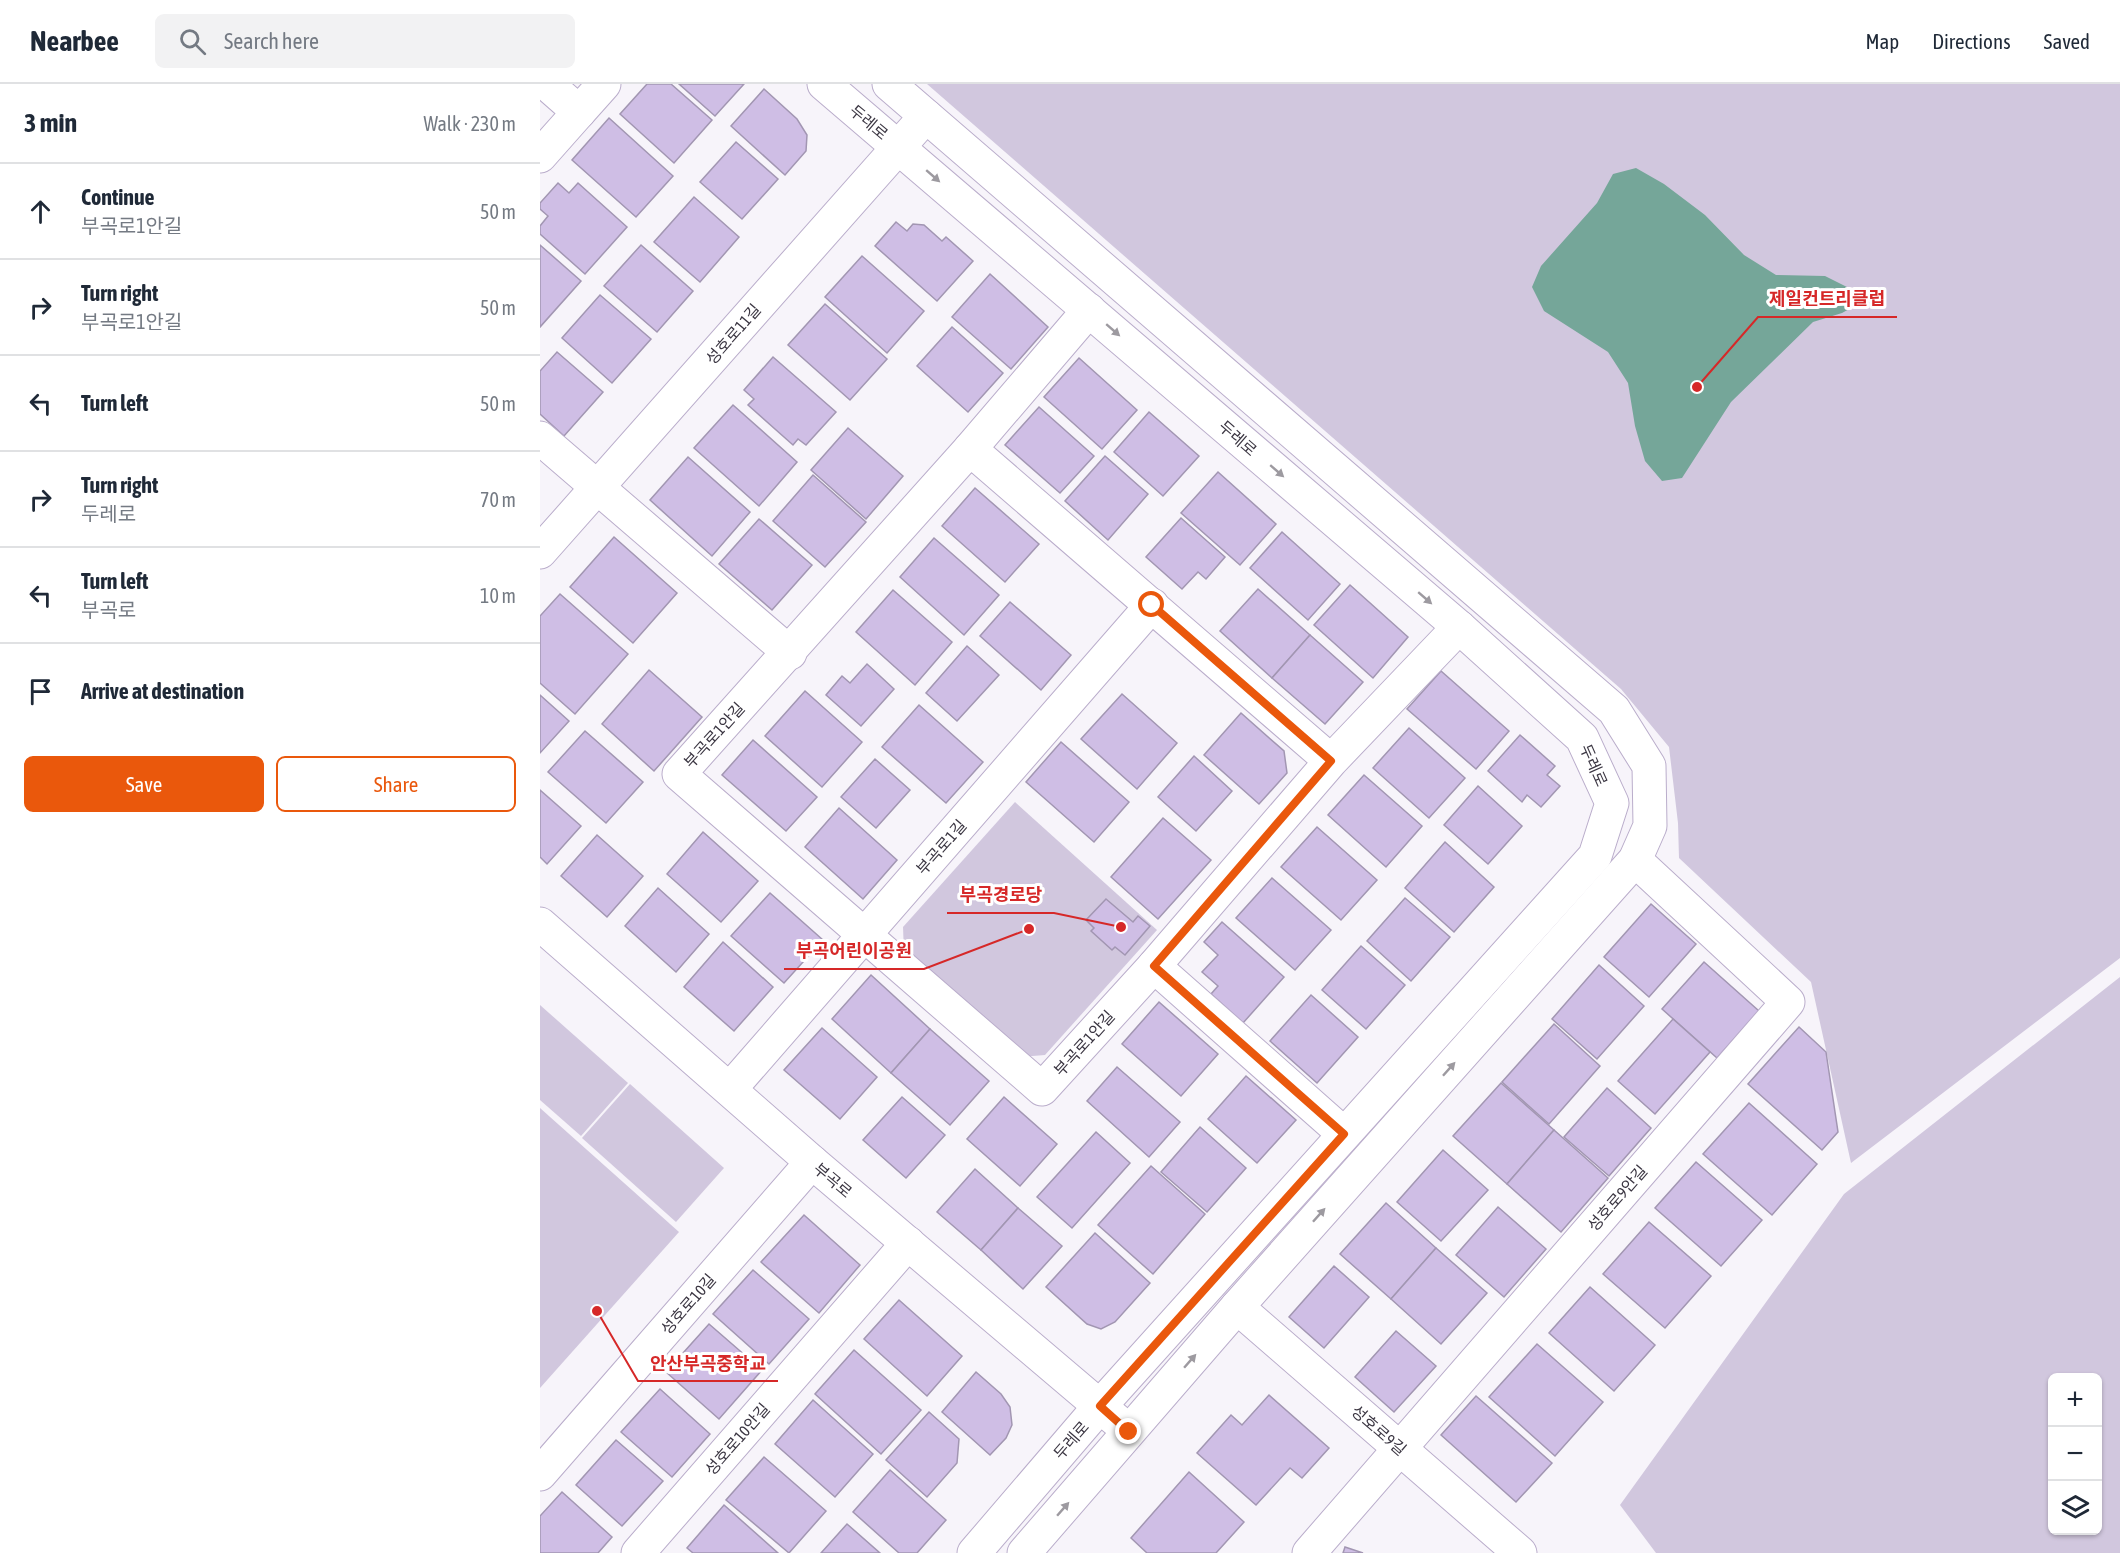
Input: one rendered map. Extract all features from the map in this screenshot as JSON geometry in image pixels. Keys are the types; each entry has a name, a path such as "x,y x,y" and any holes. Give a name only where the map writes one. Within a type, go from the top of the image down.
{"street":[{"path":"547,84 579,112"},
{"path":"540,156 604,84"},
{"name":"두레로","path":"824,84 1459,627 1582,738 1611,803 1594,856 1100,1406 974,1553"},
{"path":"889,84 1614,710 1649,766 1650,826 1635,860 1238,1307 1024,1553"},
{"name":"성호로11길","path":"540,552 926,116"},
{"name":"부곡로1안길","path":"1089,310 970,449 679,774 863,936 1042,1089 1154,966 1331,761 1459,627"},
{"path":"540,438 790,652"},
{"path":"970,449 1331,761"},
{"name":"부곡로1길","path":"730,1089 1152,605"},
{"name":"성호로9안길","path":"1309,1553 1788,1002 1635,860"},
{"name":"부곡로","path":"540,924 812,1162 1129,1432"},
{"path":"1154,966 1344,1134"},
{"name":"성호로10길","path":"540,1473 812,1162"},
{"name":"성호로10안길","path":"638,1553 908,1244"},
{"name":"성호로9길","path":"1238,1307 1520,1553"}],"shaded area":[{"path":"927,84 2120,84 2120,958 1851,1163 1811,982 1679,858 1678,823 1669,747 1621,689"},
{"path":"1636,168 1664,184 1705,215 1744,255 1776,275 1825,276 1855,291 1860,303 1842,313 1813,322 1731,402 1682,478 1662,481 1645,461 1635,426 1628,383 1608,352 1544,311 1532,287 1541,266 1597,203 1613,174"},
{"path":"1015,802 1157,930 1045,1055 1020,1057 904,952 903,927"},
{"path":"2120,977 2120,1553 1656,1553 1620,1505 1844,1194"},
{"path":"540,1005 628,1083 581,1136 540,1100"},
{"path":"630,1084 724,1168 676,1222 582,1138"},
{"path":"540,1108 679,1232 540,1388"}],"building":[{"path":"647,84 671,84 712,120 674,163 620,114"},
{"path":"679,84 744,84 715,116"},
{"path":"764,89 797,119 807,135 806,151 785,175 731,126"},
{"path":"609,118 673,176 636,217 572,160"},
{"path":"736,142 778,179 742,219 700,182"},
{"path":"558,183 569,193 578,183 627,227 585,274 540,234 540,226 548,216 540,209 540,203"},
{"path":"694,197 739,237 700,282 654,242"},
{"path":"896,222 907,231 913,224 924,225 942,241 946,237 973,261 937,301 875,246"},
{"path":"540,245 581,281 540,327"},
{"path":"641,245 693,291 657,332 604,286"},
{"path":"862,256 924,311 887,353 825,297"},
{"path":"990,274 1048,327 1011,369 952,317"},
{"path":"600,295 651,339 612,383 562,338"},
{"path":"825,304 887,359 850,400 788,345"},
{"path":"952,327 1003,373 968,412 917,366"},
{"path":"557,352 603,392 564,436 540,414 540,371"},
{"path":"773,357 836,412 806,445 798,439 793,445 748,405 754,399 744,390"},
{"path":"1079,358 1137,410 1102,449 1044,397"},
{"path":"733,405 797,462 759,506 694,448"},
{"path":"1039,407 1094,456 1060,493 1005,445"},
{"path":"1149,412 1199,456 1163,496 1114,452"},
{"path":"848,428 903,476 866,519 811,470"},
{"path":"1105,456 1148,494 1108,540 1065,501"},
{"path":"688,457 750,512 712,556 650,500"},
{"path":"1218,472 1276,524 1240,565 1181,513"},
{"path":"813,475 866,522 825,567 773,521"},
{"path":"975,488 1039,544 1005,582 942,526"},
{"path":"1181,518 1225,557 1206,579 1198,572 1182,589 1146,557"},
{"path":"759,519 812,565 772,610 719,564"},
{"path":"1282,532 1340,584 1308,620 1250,568"},
{"path":"614,537 677,593 633,643 570,587"},
{"path":"934,538 999,595 964,635 900,577"},
{"path":"1350,585 1408,637 1373,678 1314,625"},
{"path":"1258,589 1310,635 1272,678 1220,631"},
{"path":"893,590 952,642 915,685 856,632"},
{"path":"560,594 628,654 575,714 540,683 540,616"},
{"path":"1010,602 1071,655 1041,690 980,636"},
{"path":"1310,635 1363,682 1325,724 1272,678"},
{"path":"967,646 999,675 957,721 926,693"},
{"path":"867,664 894,689 861,726 826,695 842,676 850,683"},
{"path":"649,670 702,717 654,771 602,724"},
{"path":"1441,671 1509,731 1476,769 1407,709"},
{"path":"805,691 862,742 822,787 765,736"},
{"path":"1122,694 1177,743 1137,789 1081,739"},
{"path":"540,695 569,721 540,753"},
{"path":"919,705 983,762 946,803 882,747"},
{"path":"1241,713 1284,751 1287,773 1259,804 1204,755"},
{"path":"1409,728 1465,778 1429,818 1373,768"},
{"path":"585,731 643,782 606,823 548,772"},
{"path":"1520,735 1555,766 1547,775 1560,786 1541,807 1527,795 1522,802 1488,771"},
{"path":"753,740 817,797 786,831 722,775"},
{"path":"1061,742 1129,802 1094,842 1026,782"},
{"path":"1194,756 1232,791 1196,831 1158,797"},
{"path":"875,759 910,790 876,828 841,797"},
{"path":"1364,775 1422,826 1386,867 1328,815"},
{"path":"1478,786 1522,826 1488,864 1444,825"},
{"path":"540,790 581,826 547,864 540,857"},
{"path":"839,808 897,860 863,899 805,847"},
{"path":"1163,818 1211,860 1158,919 1111,877"},
{"path":"1317,827 1377,880 1341,920 1281,867"},
{"path":"703,832 758,881 721,922 667,874"},
{"path":"597,835 643,876 607,917 561,876"},
{"path":"1445,842 1494,887 1454,932 1405,888"},
{"path":"1272,878 1331,930 1295,970 1236,918"},
{"path":"658,888 709,934 676,972 625,926"},
{"path":"770,893 823,940 784,983 731,936"},
{"path":"1405,898 1450,937 1411,981 1367,941"},
{"path":"1106,899 1133,922 1138,916 1150,926 1125,955 1115,947 1112,950 1091,931 1094,928 1086,920"},
{"path":"1651,904 1696,944 1649,997 1604,957"},
{"path":"1222,922 1284,977 1243,1023 1211,994 1218,986 1202,972 1218,955 1204,942"},
{"path":"723,942 773,987 734,1031 684,987"},
{"path":"1361,946 1405,985 1366,1029 1322,990"},
{"path":"1704,962 1759,1011 1717,1058 1662,1009"},
{"path":"1599,965 1644,1006 1597,1059 1552,1019"},
{"path":"871,975 930,1029 891,1073 832,1019"},
{"path":"1311,995 1358,1037 1317,1083 1270,1041"},
{"path":"1159,1002 1218,1054 1181,1096 1122,1044"},
{"path":"1673,1019 1710,1052 1655,1114 1618,1081"},
{"path":"1554,1024 1600,1066 1549,1124 1502,1082"},
{"path":"1799,1027 1826,1052 1838,1132 1822,1150 1748,1084"},
{"path":"822,1028 877,1077 840,1119 784,1070"},
{"path":"930,1029 989,1081 950,1125 891,1073"},
{"path":"1117,1067 1180,1122 1149,1157 1087,1101"},
{"path":"1246,1076 1296,1120 1257,1163 1208,1119"},
{"path":"1501,1083 1554,1130 1507,1184 1453,1136"},
{"path":"1607,1088 1651,1128 1609,1176 1564,1137"},
{"path":"902,1097 945,1135 906,1178 863,1140"},
{"path":"1004,1097 1057,1144 1020,1186 967,1139"},
{"path":"1749,1103 1817,1164 1772,1215 1703,1154"},
{"path":"1200,1127 1246,1168 1207,1212 1161,1172"},
{"path":"1554,1130 1608,1178 1561,1232 1507,1184"},
{"path":"1096,1132 1130,1163 1072,1228 1037,1197"},
{"path":"1443,1150 1488,1190 1441,1241 1397,1202"},
{"path":"1696,1162 1762,1220 1721,1266 1655,1208"},
{"path":"1151,1166 1205,1214 1153,1274 1098,1225"},
{"path":"975,1169 1018,1208 981,1250 937,1212"},
{"path":"1386,1203 1436,1248 1391,1299 1340,1254"},
{"path":"1498,1207 1546,1249 1504,1297 1456,1255"},
{"path":"1018,1208 1062,1246 1023,1289 981,1250"},
{"path":"804,1215 860,1265 819,1313 761,1262"},
{"path":"1649,1222 1711,1276 1665,1328 1603,1274"},
{"path":"1095,1233 1150,1283 1115,1322 1101,1329 1087,1324 1046,1287"},
{"path":"1436,1248 1487,1293 1441,1344 1391,1299"},
{"path":"1334,1266 1369,1297 1324,1348 1289,1317"},
{"path":"753,1270 809,1319 769,1364 713,1314"},
{"path":"1590,1287 1655,1345 1614,1391 1549,1333"},
{"path":"899,1300 962,1356 927,1396 864,1339"},
{"path":"709,1324 762,1370 719,1419 666,1372"},
{"path":"1396,1331 1436,1366 1394,1412 1355,1377"},
{"path":"1537,1344 1603,1402 1555,1456 1489,1397"},
{"path":"854,1350 921,1410 881,1454 815,1394"},
{"path":"976,1372 1001,1394 1010,1407 1012,1425 1006,1438 990,1455 942,1412"},
{"path":"660,1389 710,1434 672,1477 621,1432"},
{"path":"1269,1395 1329,1448 1302,1478 1290,1468 1256,1505 1197,1453 1231,1415 1242,1425"},
{"path":"1476,1396 1552,1463 1516,1502 1441,1435"},
{"path":"813,1400 873,1454 835,1497 775,1444"},
{"path":"929,1412 959,1439 957,1463 927,1497 886,1460"},
{"path":"616,1440 663,1481 622,1526 576,1485"},
{"path":"764,1457 826,1511 789,1553 726,1500"},
{"path":"890,1470 946,1520 917,1553 899,1553 853,1512"},
{"path":"1189,1472 1244,1522 1216,1553 1147,1553 1131,1538"},
{"path":"562,1492 612,1537 598,1553 540,1553 540,1516"},
{"path":"724,1505 778,1553 693,1553 687,1548"},
{"path":"847,1524 880,1553 821,1553"},
{"path":"1345,1547 1363,1553 1343,1553"}],"place":[{"name":"제일컨트리클럽","path":"1697,387"},
{"name":"부곡경로당","path":"1121,927"},
{"name":"부곡어린이공원","path":"1029,929"},
{"name":"안산부곡중학교","path":"597,1311"}],"route":[{"path":"1129,1432 1100,1406 1344,1134 1154,966 1331,761 1152,605"}]}
